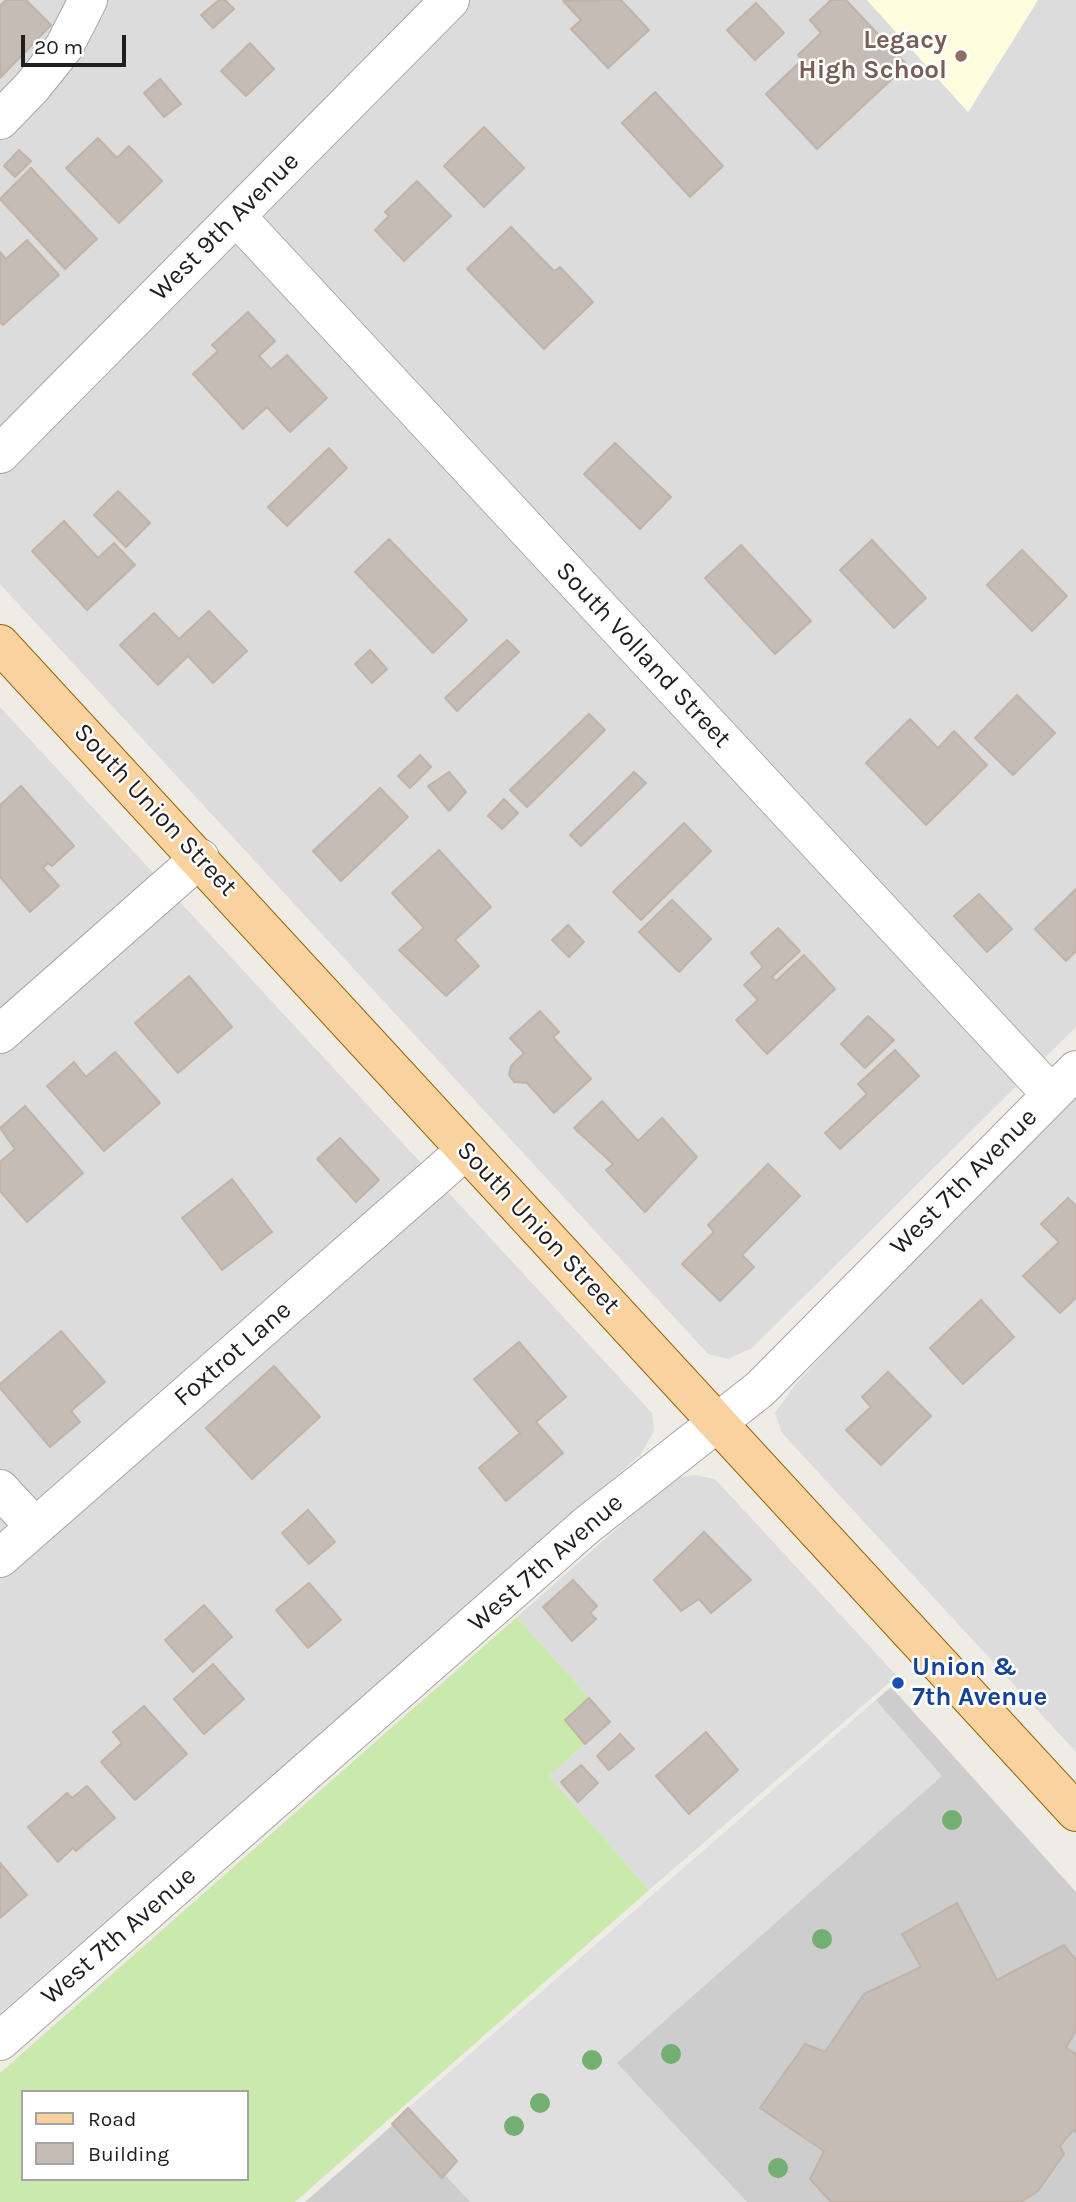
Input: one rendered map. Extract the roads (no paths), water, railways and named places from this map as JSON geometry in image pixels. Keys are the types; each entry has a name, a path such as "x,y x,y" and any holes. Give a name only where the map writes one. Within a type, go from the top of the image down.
{"main road":[{"name":"South Union Street","path":"0,644 200,858 1076,1812"}],"street":[{"path":"0,120 32,87 64,47 88,0"},
{"name":"West 9th Avenue","path":"0,454 450,0"},
{"name":"South Volland Street","path":"236,216 1064,1082"},
{"path":"0,1034 200,858"},
{"name":"West 7th Avenue","path":"0,2041 587,1525 760,1389 1064,1082"},
{"name":"Foxtrot Lane","path":"0,1558 466,1150"},
{"path":"0,1489 35,1527"}],"place":[{"name":"Legacy High School","path":"961,56"},
{"name":"Union & 7th Avenue","path":"898,1683"}]}
